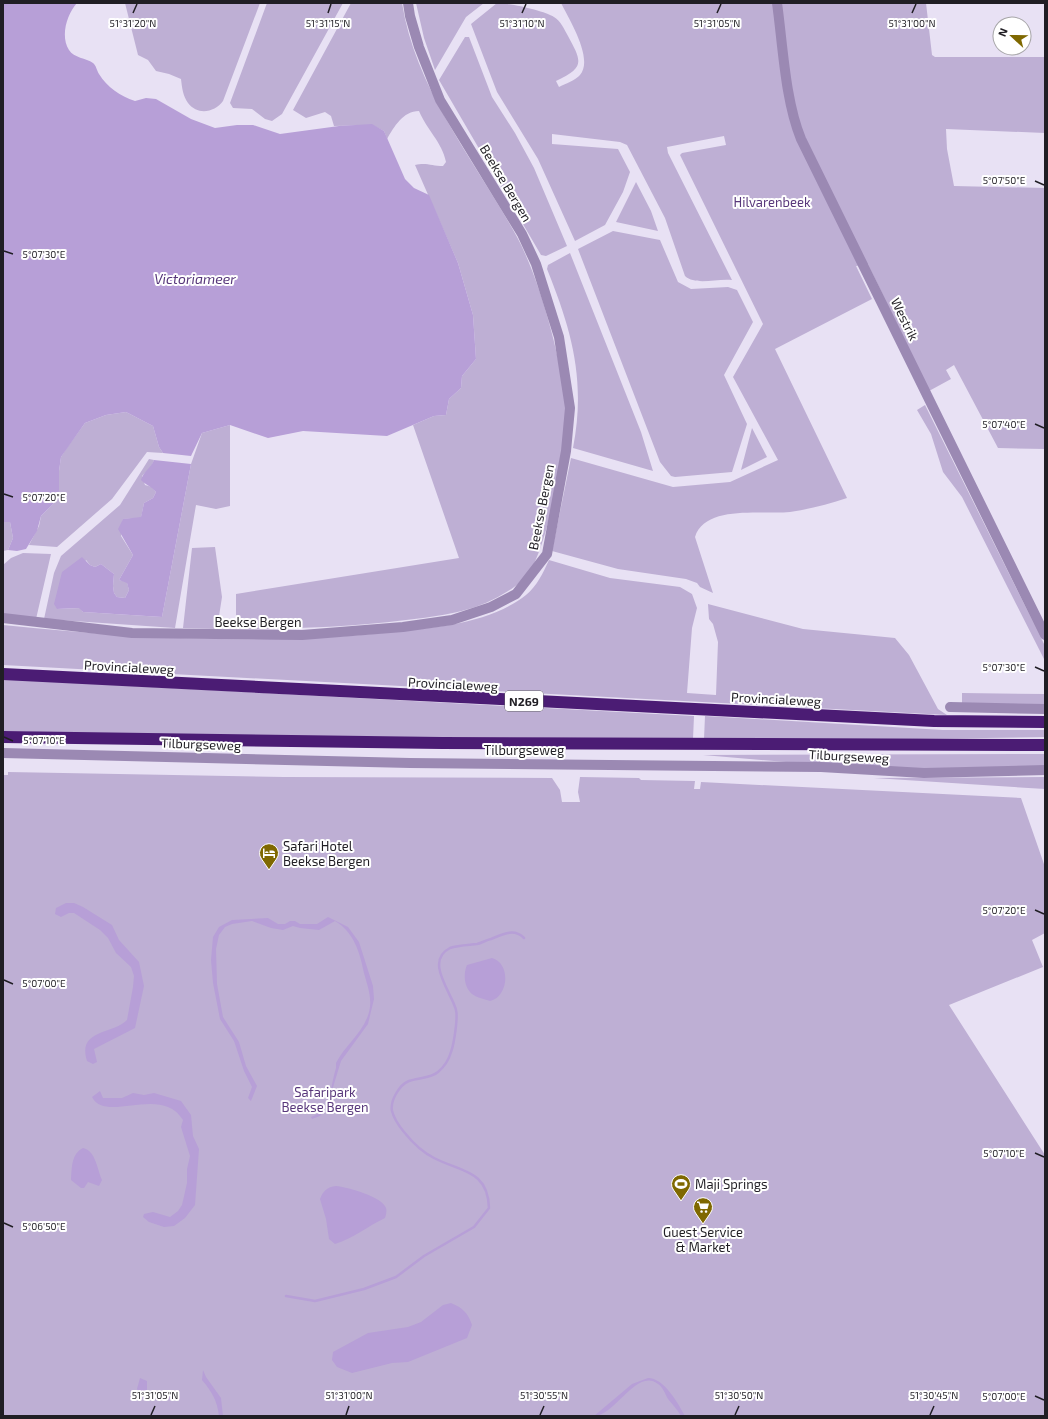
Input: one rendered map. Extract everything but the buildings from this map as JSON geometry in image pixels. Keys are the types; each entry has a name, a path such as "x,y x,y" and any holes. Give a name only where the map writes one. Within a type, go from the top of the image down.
{"highway":[{"name":"Provincialeweg","path":"3,674 926,721 1045,722"},
{"path":"3,738 434,743 1045,745"}],"street":[{"name":"Beekse Bergen","path":"3,618 132,633 302,636 403,627 452,620 490,607 516,594 543,561 547,554 566,451 570,408 559,337 543,283 522,234 440,100 419,47 410,16 408,3"},
{"name":"Westrik","path":"777,3 795,125 1045,635"},
{"path":"950,707 1045,709"},
{"name":"Tilburgseweg","path":"3,753 410,763 571,763 821,767 924,773 1045,770"}],"green space":[{"path":"125,3 260,3 223,101 220,105 206,111 197,110 192,107 185,98 181,79 156,71 148,60 138,55"},
{"path":"267,3 343,3 282,114 272,121 265,119 252,109 233,108 230,103"},
{"path":"351,3 402,3 409,35 420,66 433,95 449,124 501,208 517,237 534,274 554,341 566,405 566,418 557,482 544,536 531,570 516,586 492,600 469,609 431,617 406,620 321,627 236,629 236,594 459,558 413,425 434,416 446,415 449,399 461,388 462,376 476,359 473,315 458,263 415,165 426,164 443,166 446,162 444,155 438,142 419,111 408,114 400,120 387,139 384,131 372,125 334,126 331,116 325,112 306,118 293,110"},
{"path":"416,3 484,3 466,17 435,70 424,38"},
{"name":"Hilvarenbeek","path":"497,3 543,12 554,17 560,23 576,52 578,63 572,72 556,81 559,87 578,77 584,68 584,59 579,39 561,3 926,3 932,55 935,57 1045,57 1045,133 946,129 947,149 954,186 1045,188 1045,449 998,448 954,365 946,370 951,379 929,391 868,264 856,266 872,299 775,349 847,498 790,512 736,513 723,515 710,520 701,527 695,537 713,593 700,587 697,583 686,579 618,569 552,551 571,458 673,487 730,482 778,460 733,377 763,324 680,155 682,153 726,145 724,136 667,147 668,153 732,280 695,281 685,276 665,218 627,145 620,142 552,134 552,144 618,149 630,172 623,192 605,225 575,241 538,159 497,92 471,24"},
{"path":"465,37 469,37 492,97 515,133 534,168 567,246 546,256 541,255 439,80"},
{"path":"636,182 651,211 658,231 616,222"},
{"path":"613,231 660,240 678,282 691,289 728,287 737,290 753,322 724,375 747,424 732,472 675,477 671,476 660,462 578,249"},
{"path":"570,253 641,432 653,471 573,448 577,424 578,400 574,357 570,335 547,269 548,265"},
{"path":"925,405 1045,646 1045,670 1044,659 962,497 943,472 931,434 917,410"},
{"path":"126,412 153,426 159,447 163,453 147,452 112,499 57,547 29,545 39,526 41,516 56,501 59,492 61,457 66,449 85,423 106,415"},
{"path":"230,425 230,506 216,509 196,505 175,628 44,619 54,573 61,556 120,505 149,459 154,460 151,467 142,476 145,485 152,487 156,492 153,498 144,503 141,518 123,519 121,536 133,555 119,580 127,582 129,590 125,598 117,597 114,593 114,574 101,564 95,567 90,565 86,560 57,609 80,608 83,612 162,617 191,464 202,433"},
{"path":"752,428 767,457 741,470"},
{"path":"3,522 10,522 13,538 8,550 3,551"},
{"path":"215,547 222,597 217,629 183,628 192,548"},
{"path":"23,553 51,554 36,619 3,614 3,565 11,558"},
{"path":"549,560 610,578 680,587 692,594 697,608 692,628 687,693 716,695 718,642 713,624 709,619 708,604 803,629 895,638 909,655 938,709 947,715 3,665 3,625 100,634 198,639 296,639 393,632 445,626 479,618 511,605 526,595 537,583"},
{"path":"3,679 694,716 693,739 146,735 3,731"},
{"path":"962,693 1045,694 1045,705 962,704"},
{"path":"705,716 943,730 1045,730 1045,737 849,740 704,739"},
{"path":"1045,754 1045,766 915,769 798,763 703,755"},
{"name":"Safaripark Beekse Bergen","path":"8,772 284,777 552,778 560,790 562,802 580,802 578,792 580,777 695,781 694,789 700,789 701,782 1021,798 1045,867 1045,933 1032,940 1043,967 949,1005 1045,1155 1045,1416 3,1416 3,775 8,775"},
{"path":"1045,777 1045,789 874,778"}],"water":[{"name":"Victoriameer","path":"3,3 77,3 70,13 65,32 66,44 71,53 93,63 106,83 124,96 135,101 146,98 156,99 191,119 215,128 237,125 253,125 280,134 339,126 372,124 384,131 405,179 414,188 429,195 458,263 473,315 476,359 462,376 461,388 449,399 446,415 434,416 387,436 303,431 268,438 230,425 202,433 191,456 163,453 159,447 153,426 126,412 106,415 85,423 61,457 59,492 56,501 41,516 37,531 26,549 17,551 8,550 13,538 10,522 3,522"},
{"path":"154,460 191,464 162,617 83,612 79,608 57,609 54,604 62,572 82,557 90,565 95,567 101,564 114,574 114,593 117,597 125,598 129,590 127,583 119,580 133,555 118,529 123,519 141,517 144,503 153,498 156,492 141,480"},
{"path":"66,903 74,903 83,907 112,925 119,940 139,962 144,986 135,1028 94,1049 97,1062 93,1064 87,1061 85,1051 87,1043 91,1038 121,1025 127,1020 134,976 131,967 116,953 108,938 100,930 74,913 69,913 61,917 55,914 56,908"},
{"path":"328,917 348,927 359,942 373,986 374,999 368,1024 341,1061 327,1107 320,1116 312,1119 311,1117 318,1114 327,1103 336,1063 364,1024 369,1012 369,990 358,951 351,937 342,926 335,921 319,930 293,926 283,930 271,928 252,921 232,924 225,927 219,935 216,949 217,984 223,1017 239,1042 246,1066 257,1086 251,1101 248,1098 252,1087 244,1071 234,1041 220,1019 213,983 211,960 213,937 219,927 232,920 268,918 278,924 285,924 290,921 295,921 300,924 317,924"},
{"path":"492,958 498,961 502,966 505,973 505,980 501,993 490,1001 472,994 469,991 465,976 467,965"},
{"path":"100,1091 103,1098 122,1098 133,1093 144,1095 154,1093 181,1101 191,1115 193,1136 199,1149 195,1205 185,1218 174,1226 164,1227 149,1222 143,1217 144,1214 153,1212 170,1217 178,1211 182,1205 187,1183 187,1169 190,1156 181,1127 183,1120 173,1110 161,1105 148,1104 109,1107 99,1104 92,1097"},
{"path":"83,1148 91,1153 96,1161 102,1180 99,1186 88,1182 84,1188 81,1188 71,1180 74,1158"},
{"path":"336,1186 356,1190 372,1196 386,1208 385,1218 348,1239 335,1244 329,1239 326,1219 320,1199 326,1190 330,1187"},
{"path":"451,1303 459,1307 467,1314 472,1325 467,1338 408,1362 392,1363 352,1373 337,1367 332,1360 333,1352 368,1333 408,1327 421,1322 443,1305"},
{"path":"203,1370 206,1377 221,1398 223,1416 219,1416 214,1396 202,1380"},
{"path":"140,1378 147,1381 147,1390 142,1393 137,1389"},
{"path":"648,1378 660,1382 670,1392 685,1416 681,1416 668,1399 660,1385 650,1380 642,1382 634,1387 610,1409 602,1414 594,1416 632,1384"}],"waterway":[{"path":"286,1296 315,1301 364,1289 396,1277 424,1256 474,1227 489,1208 484,1186 478,1179 471,1174 444,1163 421,1150 395,1120 392,1111 392,1103 396,1094 405,1083 435,1074 448,1060 451,1052 455,1031 456,1010 439,969 439,961 443,954 453,947 479,944 508,933 516,933 524,938"}],"place":[{"name":"Safari Hotel Beekse Bergen","path":"269,870"},
{"name":"Maji Springs","path":"681,1201"},
{"name":"Guest Service & Market","path":"703,1224"}]}
